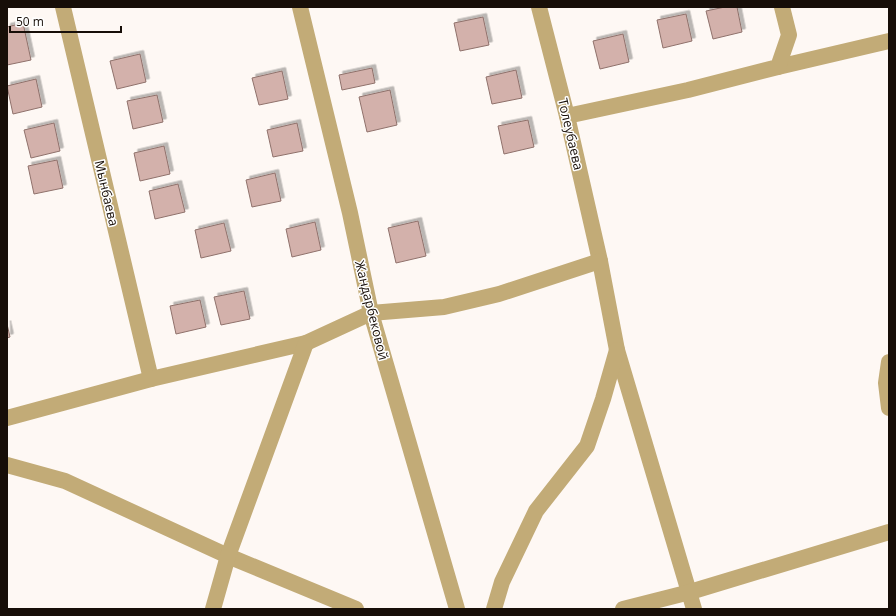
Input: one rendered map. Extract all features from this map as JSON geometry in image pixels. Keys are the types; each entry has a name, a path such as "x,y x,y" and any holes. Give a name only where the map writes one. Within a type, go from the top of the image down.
{"street":[{"name":"Мынбаева","path":"63,7 151,379"},
{"name":"Жандарбековой","path":"300,7 350,213 371,313 457,609"},
{"name":"Толеубаева","path":"539,7 567,116 600,261 617,350 694,609"},
{"path":"778,67 789,34 782,7"},
{"path":"567,116 688,90 889,41"},
{"path":"7,418 151,379 306,343 371,313 444,307 498,294 600,261"},
{"path":"213,609 228,556 306,343"},
{"path":"494,609 502,582 536,511 587,446 603,399 617,350"},
{"path":"889,362 886,383 889,408"},
{"path":"7,465 65,481 228,556 356,609"},
{"path":"623,609 690,592 889,532"}],"building":[{"path":"725,7 737,7 742,32 713,39 706,11"},
{"path":"686,14 692,41 663,48 657,20"},
{"path":"483,17 489,45 460,51 454,23"},
{"path":"23,23 31,60 7,65 7,27"},
{"path":"623,34 629,62 600,69 593,41"},
{"path":"140,54 146,82 117,89 110,61"},
{"path":"372,68 375,83 342,90 339,75"},
{"path":"516,70 522,98 492,104 486,77"},
{"path":"282,71 288,99 259,105 252,78"},
{"path":"36,79 42,107 13,114 7,86"},
{"path":"390,90 397,125 367,132 359,97"},
{"path":"157,95 163,122 133,129 127,101"},
{"path":"528,120 534,147 504,154 498,126"},
{"path":"54,123 60,151 31,158 24,130"},
{"path":"297,123 303,151 273,157 267,130"},
{"path":"164,146 170,174 140,181 134,153"},
{"path":"57,160 63,188 34,194 28,166"},
{"path":"275,173 281,201 252,207 246,180"},
{"path":"178,184 185,212 155,219 149,191"},
{"path":"418,221 426,256 396,263 388,228"},
{"path":"315,222 321,250 292,257 286,229"},
{"path":"224,223 231,251 201,258 195,230"},
{"path":"244,291 250,319 221,325 214,297"},
{"path":"200,300 206,327 176,334 170,306"},
{"path":"7,324 10,337 7,338"}]}
